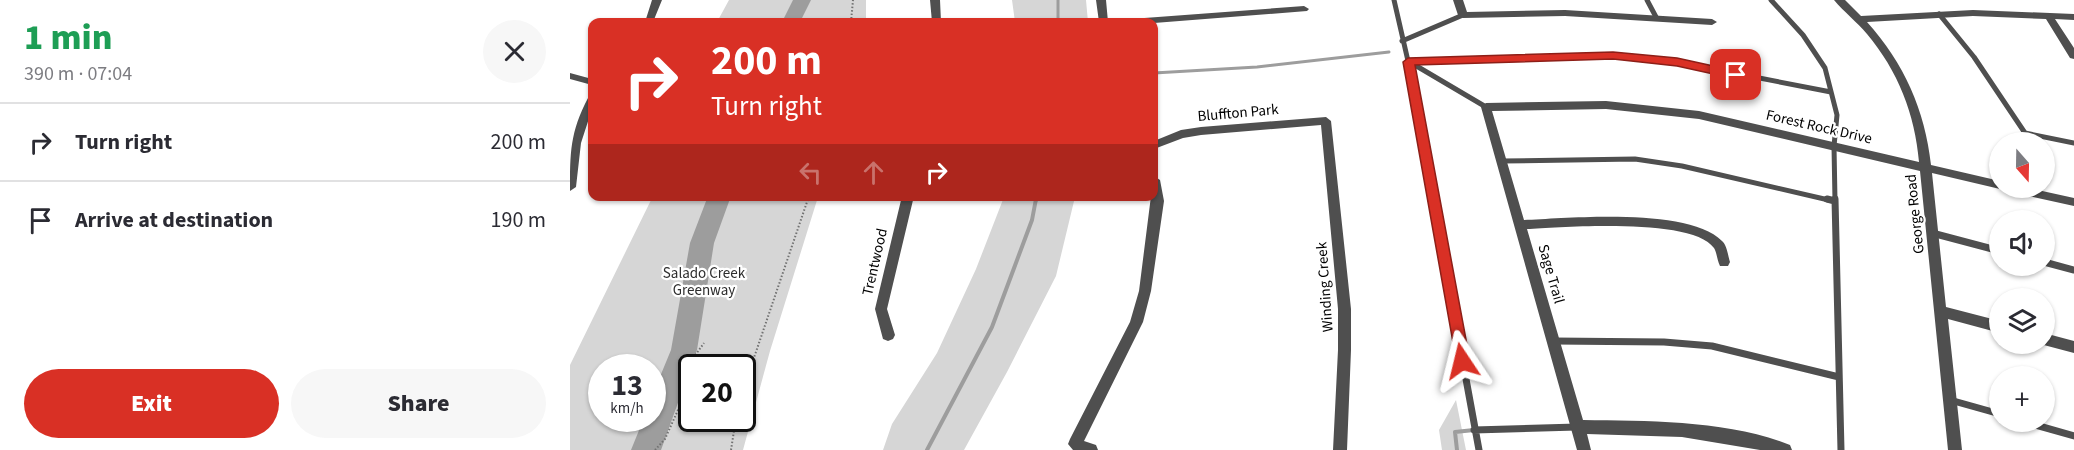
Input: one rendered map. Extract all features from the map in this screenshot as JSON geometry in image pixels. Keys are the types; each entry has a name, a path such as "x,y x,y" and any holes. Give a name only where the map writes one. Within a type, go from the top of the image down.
{"street":[{"path":"650,18 657,0"},
{"path":"935,0 937,18"},
{"path":"1101,0 1103,18"},
{"path":"1458,0 1463,15 1565,13 1712,22"},
{"name":"George Road","path":"1839,0 1883,47 1910,95 1920,134 1925,167 1955,450"},
{"path":"1158,20 1304,9"},
{"path":"1859,19 1939,14 2074,17"},
{"path":"2048,15 2074,56"},
{"path":"570,76 588,81"},
{"name":"Forest Rock Drive","path":"1486,107 1595,105 1652,108 1699,115 1989,182"},
{"name":"Sage Trail","path":"1486,107 1584,450"},
{"path":"570,185 577,134 588,110"},
{"name":"Bluffton Park","path":"1158,143 1191,133 1326,121"},
{"name":"Winding Creek","path":"1326,121 1345,327 1339,412 1340,450"},
{"path":"2055,198 2074,202"},
{"name":"Trentwood","path":"888,335 881,309 907,201"},
{"path":"1091,450 1074,444 1136,322 1145,291 1158,201"},
{"path":"1521,225 1610,221 1682,227 1698,232 1718,244 1725,255 1724,262"},
{"path":"1940,311 1989,324"},
{"path":"2055,342 2074,347"},
{"path":"1577,427 1672,429 1723,435 1785,450"}],"lane":[{"path":"1394,0 1408,62 1479,450"},
{"path":"1647,0 1656,17"},
{"path":"1771,0 1803,35 1825,68 1837,115 1834,146 1841,450"},
{"path":"1939,14 1982,66 2025,133 2074,143"},
{"path":"1402,41 1463,15"},
{"path":"1408,62 1613,56 1677,62 1831,92"},
{"path":"1408,62 1486,107"},
{"path":"1502,161 1635,159 1682,166 1835,201"},
{"path":"1932,233 1989,248"},
{"path":"2055,265 2074,270"},
{"path":"1553,341 1664,342 1713,346 1839,377"},
{"path":"1950,400 1989,411"},
{"path":"1474,430 1577,427"},
{"path":"2055,431 2074,436"}],"path":[{"path":"851,18 853,0"},
{"path":"752,354 794,244 807,201"},
{"path":"655,450 665,439 682,402 685,379 691,361 704,344"},
{"path":"730,450 733,432"}],"green space":[{"path":"729,0 866,0 866,18 719,18"},
{"path":"1012,0 1086,0 1088,18 1014,18"},
{"name":"Salado Creek Greenway","path":"651,201 817,201 756,402 756,354 678,354 678,432 748,432 743,450 570,450 570,365"},
{"path":"1002,201 1074,201 1056,276 964,450 883,450 892,424 937,353 976,269"},
{"path":"1456,400 1466,450 1442,450 1439,430"}],"waterway":[{"path":"793,18 802,0"},
{"path":"1058,0 1058,18"},
{"path":"1158,73 1257,67 1389,52"},
{"path":"646,450 684,350 702,243 718,201"},
{"path":"927,450 992,327 1032,220 1036,201"},
{"path":"1457,450 1455,432 1474,430"}],"route":[{"path":"1462,361 1408,62 1500,57 1613,56 1677,62 1736,75"}]}
